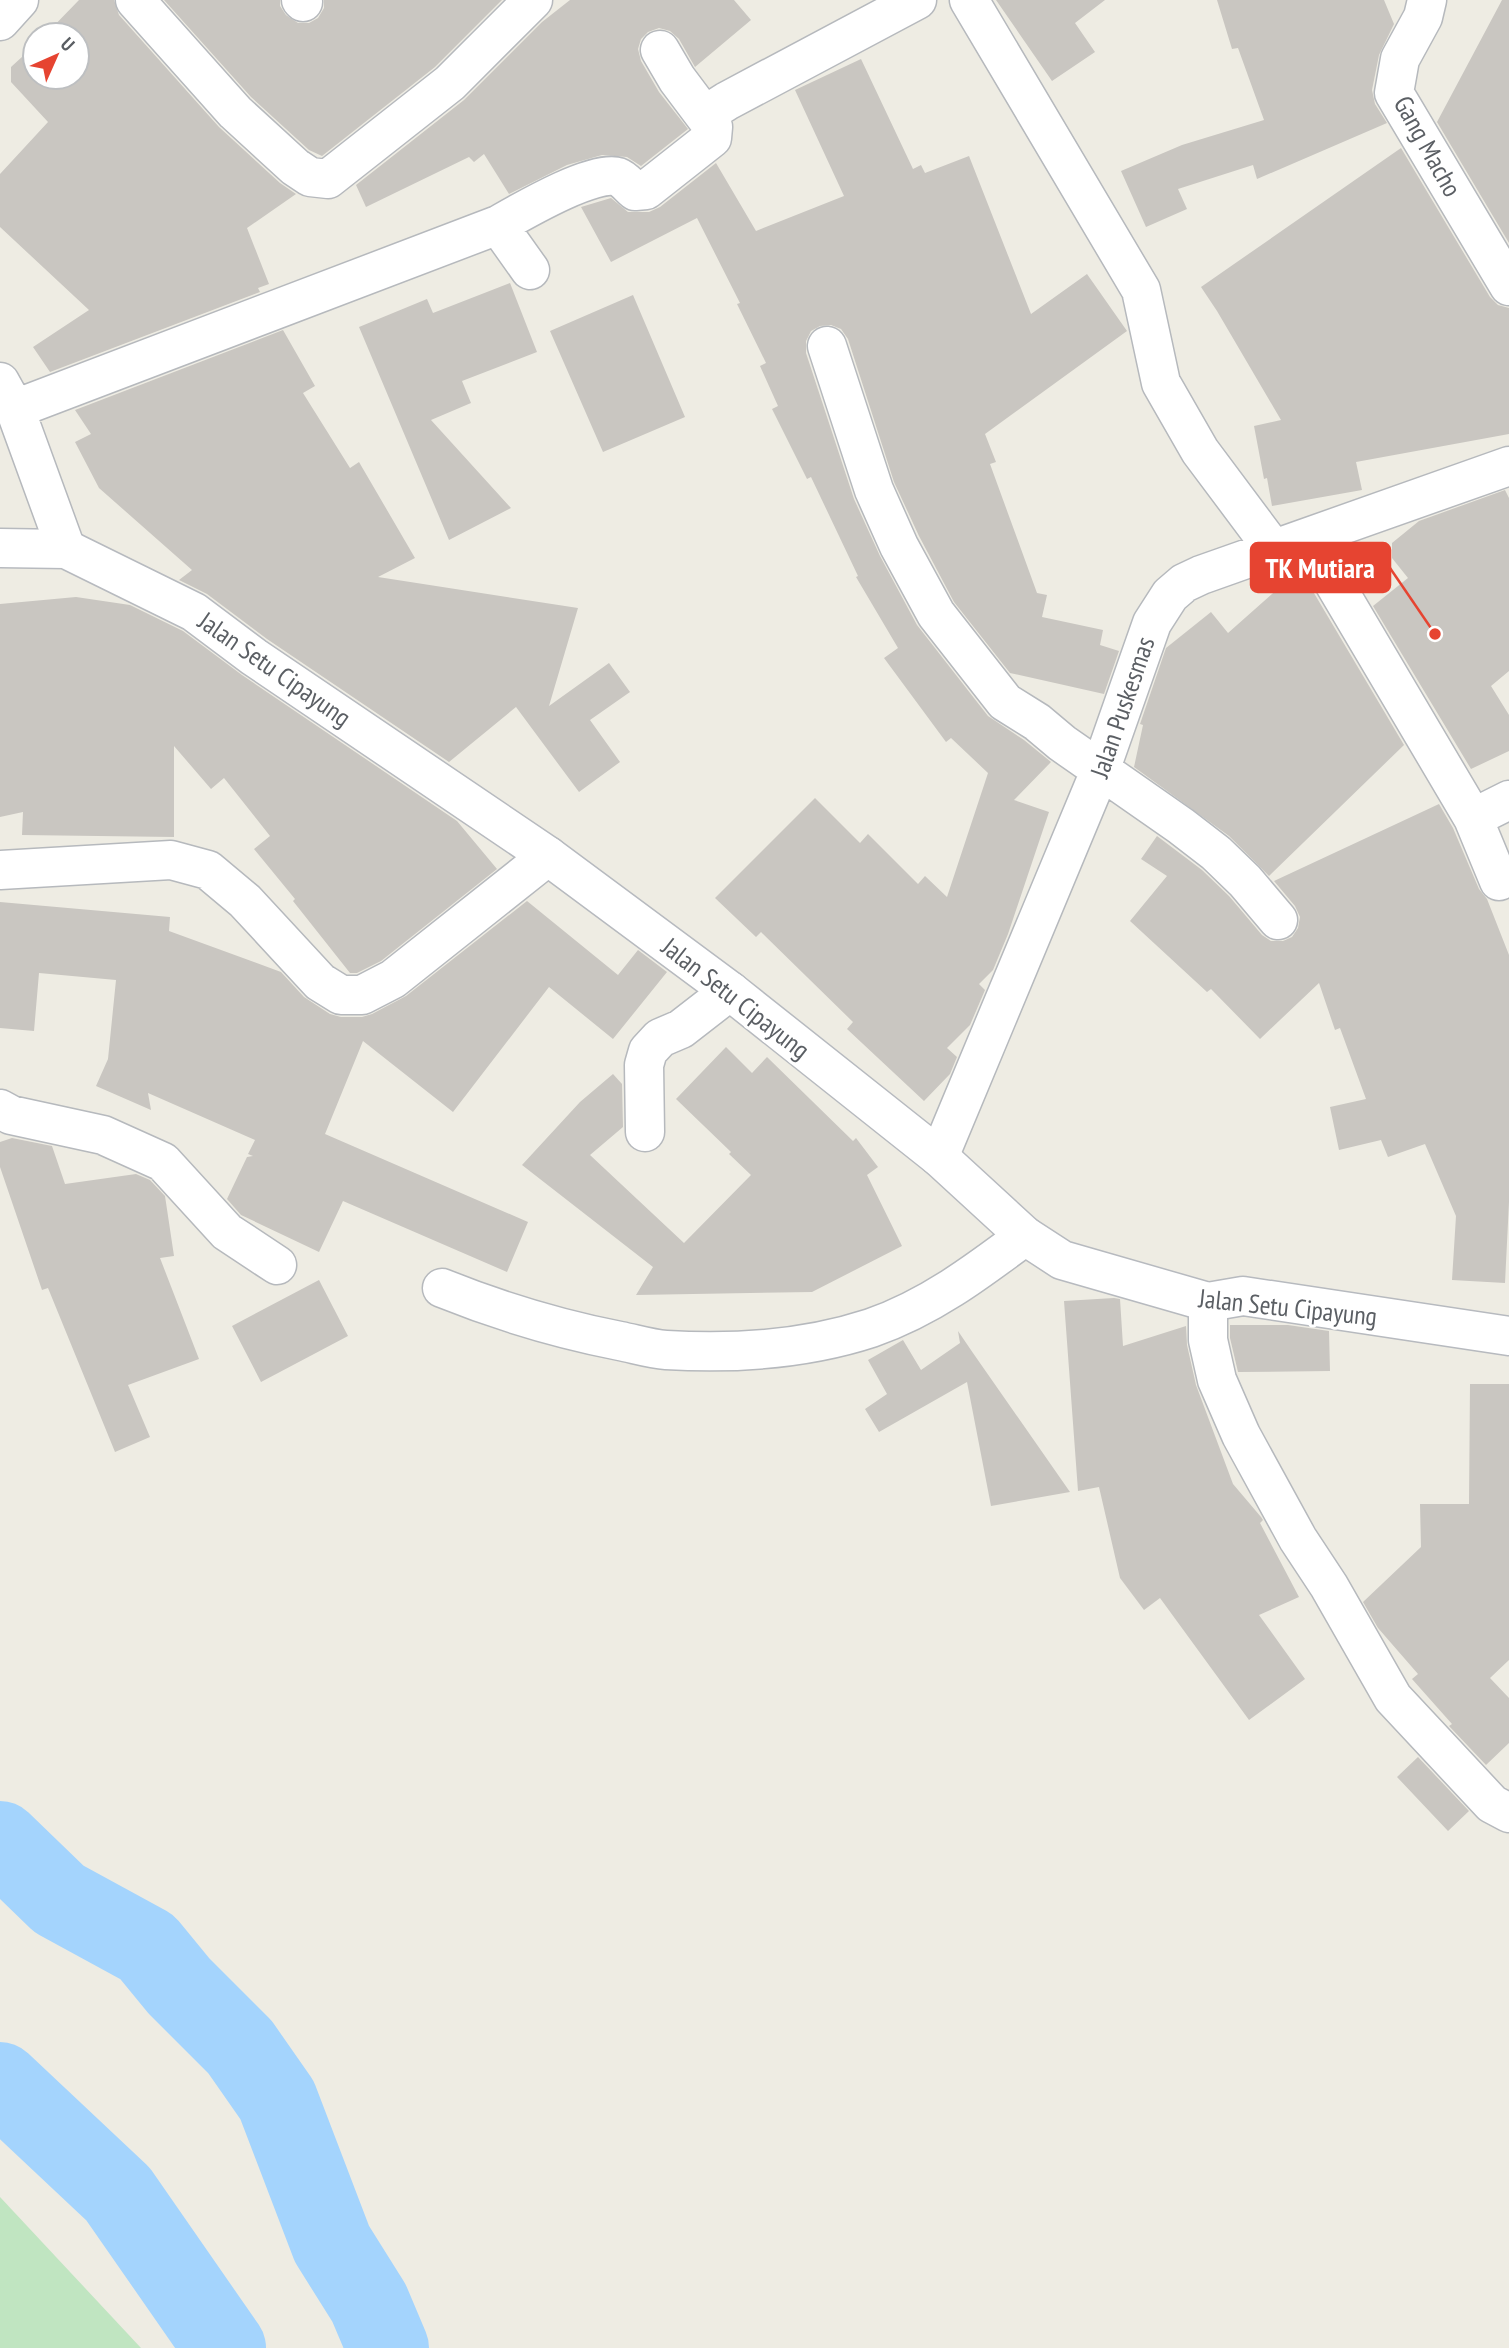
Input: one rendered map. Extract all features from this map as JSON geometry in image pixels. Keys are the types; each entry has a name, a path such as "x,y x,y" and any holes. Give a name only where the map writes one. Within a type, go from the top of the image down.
{"street":[{"path":"0,21 19,0"},
{"path":"135,0 245,121 295,167 310,177 328,179 450,83 533,0"},
{"path":"705,115 727,100 917,0"},
{"path":"969,0 1141,290 1161,383 1200,452 1291,544 1473,818 1499,881"},
{"name":"Gang Macho","path":"1427,0 1423,17 1400,59 1394,93 1509,286"},
{"path":"66,549 7,396 498,225 555,194 607,176 620,178 635,191 646,190 712,138 713,127 677,79 660,50"},
{"path":"498,225 530,270"},
{"path":"827,346 874,490 899,546 936,614 1004,702 1037,722 1216,853 1245,881 1278,920"},
{"name":"Jalan Puskesmas","path":"939,1157 1101,771 1152,623 1160,607 1184,583 1201,575 1509,466"},
{"name":"Jalan Setu Cipayung","path":"0,548 66,549 194,612 254,657 548,856 730,991 939,1157 1025,1236 1062,1260 1208,1302 1243,1296 1509,1336"},
{"path":"1473,818 1509,800"},
{"path":"0,870 171,860 208,870 245,901 320,982 341,995 362,995 393,979 548,856"},
{"path":"645,1132 644,1065 648,1051 660,1038 681,1029 730,991"},
{"path":"0,1109 10,1115 103,1135 163,1162 227,1233 277,1265"},
{"path":"442,1288 475,1301 593,1336 665,1350 745,1350 817,1343 872,1327 919,1307 963,1283 1025,1236"},
{"path":"1208,1302 1208,1340 1216,1380 1241,1435 1298,1539 1335,1596 1393,1698 1492,1804 1509,1813"}],"green space":[{"path":"0,2197 141,2348 0,2348"}],"building":[{"path":"79,0 114,0 119,15 219,127 280,183 296,194 247,228 269,284 258,288 260,292 50,372 33,347 89,310 0,227 0,174 48,122 11,82 11,67 21,58 21,91 91,91 91,21 59,21"},
{"path":"164,0 280,0 280,6 286,15 298,23 309,23 318,18 324,8 324,0 502,0 435,67 322,156 309,150 251,97"},
{"path":"570,0 734,0 751,20 695,67 679,39 670,31 659,28 648,32 641,39 638,49 641,61 659,92 688,129 641,166 627,157 602,155 567,165 509,194 484,154 474,162 469,157 366,207 356,185 464,100 542,22"},
{"path":"996,0 1105,0 1075,23 1095,52 1052,81"},
{"path":"1217,0 1384,0 1394,24 1379,55 1372,90 1375,104 1387,123 1257,179 1253,165 1178,189 1187,209 1146,227 1121,171 1182,145 1264,120 1238,48 1232,49"},
{"path":"1502,0 1509,0 1509,243 1437,122"},
{"path":"861,59 913,169 921,165 925,173 969,156 1031,314 1087,274 1127,331 985,434 996,462 990,464 1037,593 1047,595 1042,617 1103,630 1100,645 1119,651 1104,694 1010,673 954,602 919,536 894,482 848,339 841,329 831,325 820,326 811,331 806,341 806,353 854,499 880,556 917,625 988,716 1051,762 1014,800 1049,812 1008,934 993,970 979,984 985,990 970,1025 947,1048 957,1057 950,1074 924,1101 847,1029 853,1022 761,932 756,937 715,898 815,798 860,843 868,834 918,884 925,876 947,897 988,773 951,738 946,742 884,658 898,648 856,577 858,576 811,477 807,479 772,409 778,406 760,366 766,363 737,304 740,303 697,218 611,262 581,207 611,198 628,212 649,212 660,207 716,163 756,231 844,196 795,90"},
{"path":"1401,148 1490,297 1498,305 1509,308 1509,434 1356,462 1362,490 1272,506 1254,426 1281,420 1201,287"},
{"path":"510,283 537,352 462,381 471,403 431,420 511,508 449,540 359,327 427,299 433,313"},
{"path":"633,295 685,417 603,452 550,331"},
{"path":"283,330 315,386 303,393 350,468 359,462 415,558 378,577 578,608 549,706 609,663 630,692 590,720 620,762 579,792 516,707 449,762 267,639 207,594 179,580 192,570 99,488 75,442 91,434 75,410"},
{"path":"1505,490 1509,498 1509,671 1491,686 1509,715 1509,751 1471,769 1373,606 1408,578 1392,558 1392,543 1419,521"},
{"path":"1298,571 1308,583 1404,745 1269,876 1229,836 1134,767 1143,725 1140,724 1166,648 1211,612 1228,633"},
{"path":"76,597 130,605 183,631 242,675 457,821 497,869 381,961 357,973 350,973 254,849 270,836 224,778 211,789 174,746 174,837 22,835 23,812 0,817 0,604"},
{"path":"1439,804 1453,828 1479,889 1487,899 1509,955 1509,1202 1505,1283 1452,1280 1456,1216 1425,1144 1388,1157 1381,1140 1339,1150 1330,1107 1366,1099 1340,1028 1335,1030 1319,983 1260,1039 1211,989 1207,992 1130,921 1167,876 1141,859 1157,836 1202,870 1229,896 1262,935 1271,941 1283,941 1292,937 1298,928 1300,917 1295,906 1274,881"},
{"path":"527,901 618,975 638,950 667,972 613,1039 549,987 453,1112 363,1041 325,1134 528,1222 507,1272 343,1201 319,1252 241,1215 227,1199 247,1157 253,1156 248,1154 255,1140 148,1093 151,1110 96,1086 108,1059 116,980 39,973 34,1031 0,1028 0,902 170,917 169,931 281,972 304,997 330,1014 362,1017 406,996"},
{"path":"726,1047 752,1073 767,1057 853,1141 856,1138 878,1167 867,1175 902,1246 812,1292 636,1295 653,1267 522,1165 580,1102 613,1074 622,1084 623,1127 590,1155 684,1243 751,1175 676,1099"},
{"path":"12,1138 52,1146 65,1184 136,1174 150,1180 165,1196 174,1256 160,1258 199,1359 128,1385 150,1437 115,1452 48,1288 42,1290 0,1167 0,1142"},
{"path":"319,1280 348,1336 261,1382 232,1326"},
{"path":"1120,1299 1123,1346 1186,1326 1187,1345 1196,1385 1233,1484 1263,1520 1260,1523 1299,1597 1259,1615 1305,1679 1249,1720 1160,1598 1144,1610 1120,1578 1099,1487 1078,1491 1064,1301"},
{"path":"1230,1325 1288,1325 1329,1331 1330,1371 1238,1372 1230,1338"},
{"path":"958,1331 1070,1492 991,1506 967,1382 879,1432 865,1409 887,1394 868,1360 903,1340 921,1370 960,1343"},
{"path":"1470,1384 1509,1384 1509,1660 1490,1678 1509,1698 1509,1743 1486,1765 1449,1726 1452,1724 1412,1679 1418,1674 1378,1628 1363,1602 1421,1547 1420,1504 1469,1504"},
{"path":"1418,1757 1469,1811 1448,1831 1397,1777"}],"waterway":[{"path":"0,1842 59,1899 147,1947 179,1986 240,2047 277,2100 332,2244 369,2303 388,2348"},
{"path":"0,2083 118,2194 225,2348"}],"place":[{"name":"TK Mutiara","path":"1435,634"}]}
